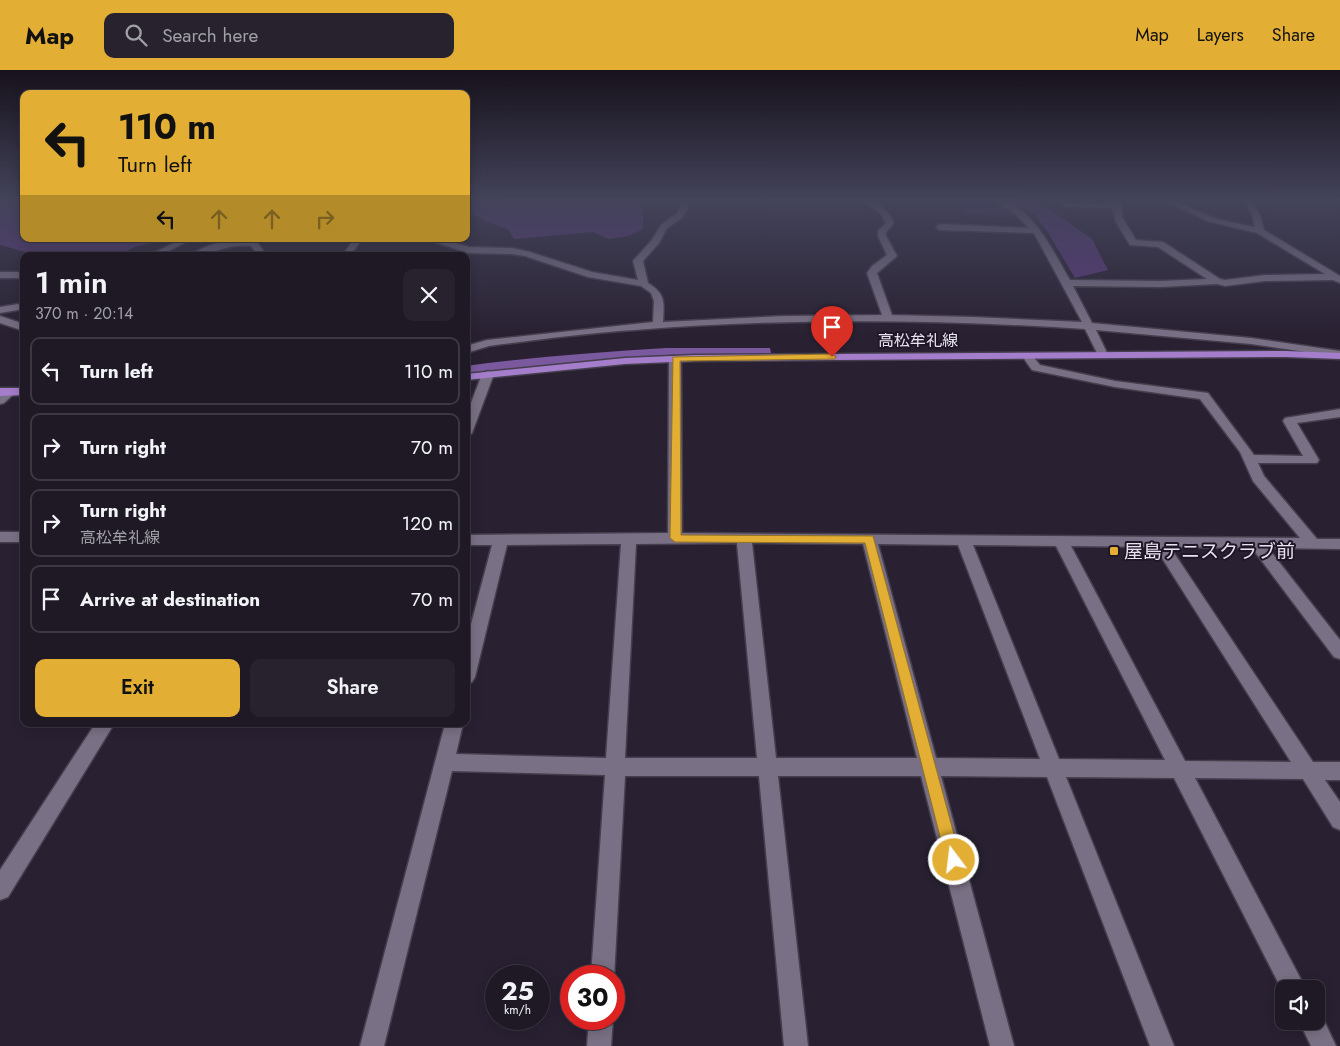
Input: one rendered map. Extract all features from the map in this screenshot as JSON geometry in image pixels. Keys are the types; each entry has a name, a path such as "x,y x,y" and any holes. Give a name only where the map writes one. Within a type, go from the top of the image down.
{"main road":[{"name":"高松牟礼線","path":"470,376 625,361 676,358 1340,355"},
{"path":"5,392 20,391"}],"street":[{"path":"160,252 176,245"},
{"path":"204,252 222,245"},
{"path":"451,245 468,250 512,251 591,275 624,279 644,284 655,291 659,301 658,325"},
{"path":"644,284 638,261 653,245"},
{"path":"886,245 892,256 875,268 872,273 888,318"},
{"path":"1044,245 1090,326 1103,355"},
{"path":"1161,245 1218,281 1225,283 1265,278 1337,279"},
{"path":"1284,245 1337,279"},
{"path":"0,276 20,275"},
{"path":"1067,283 1160,284 1218,281"},
{"path":"0,310 20,307"},
{"path":"470,349 487,343 658,325 813,318 888,318 1090,326 1260,342 1340,355"},
{"path":"0,319 20,326"},
{"path":"1027,356 1036,368 1115,384 1204,396 1246,451 1258,478 1314,544"},
{"path":"675,538 676,358"},
{"path":"470,422 488,374"},
{"path":"0,400 5,392"},
{"path":"1250,459 1312,460 1289,421 1340,413"},
{"path":"0,537 20,537"},
{"path":"744,538 796,1046"},
{"path":"470,540 744,538 1340,544"},
{"path":"604,965 629,539"},
{"path":"869,539 1002,1046"},
{"path":"470,661 501,540"},
{"path":"963,540 1162,1046"},
{"path":"1061,541 1289,980"},
{"path":"1159,542 1340,820"},
{"path":"1255,542 1340,652"},
{"path":"0,889 103,727"},
{"path":"372,1046 453,727"},
{"path":"444,762 616,767 929,767 1340,771"},
{"path":"599,1046 600,1030"},
{"path":"1316,1030 1324,1046"}],"shaded area":[{"path":"0,245 145,245 137,246 126,252 25,252"},
{"path":"1055,245 1095,245 1108,270 1075,278"},
{"path":"666,348 770,348 771,353 652,357 470,373 470,366 566,355"}],"place":[{"name":"屋島テニスクラブ前","path":"1114,551"}],"route":[{"path":"832,357 676,358 675,538 869,539 954,860"}]}
